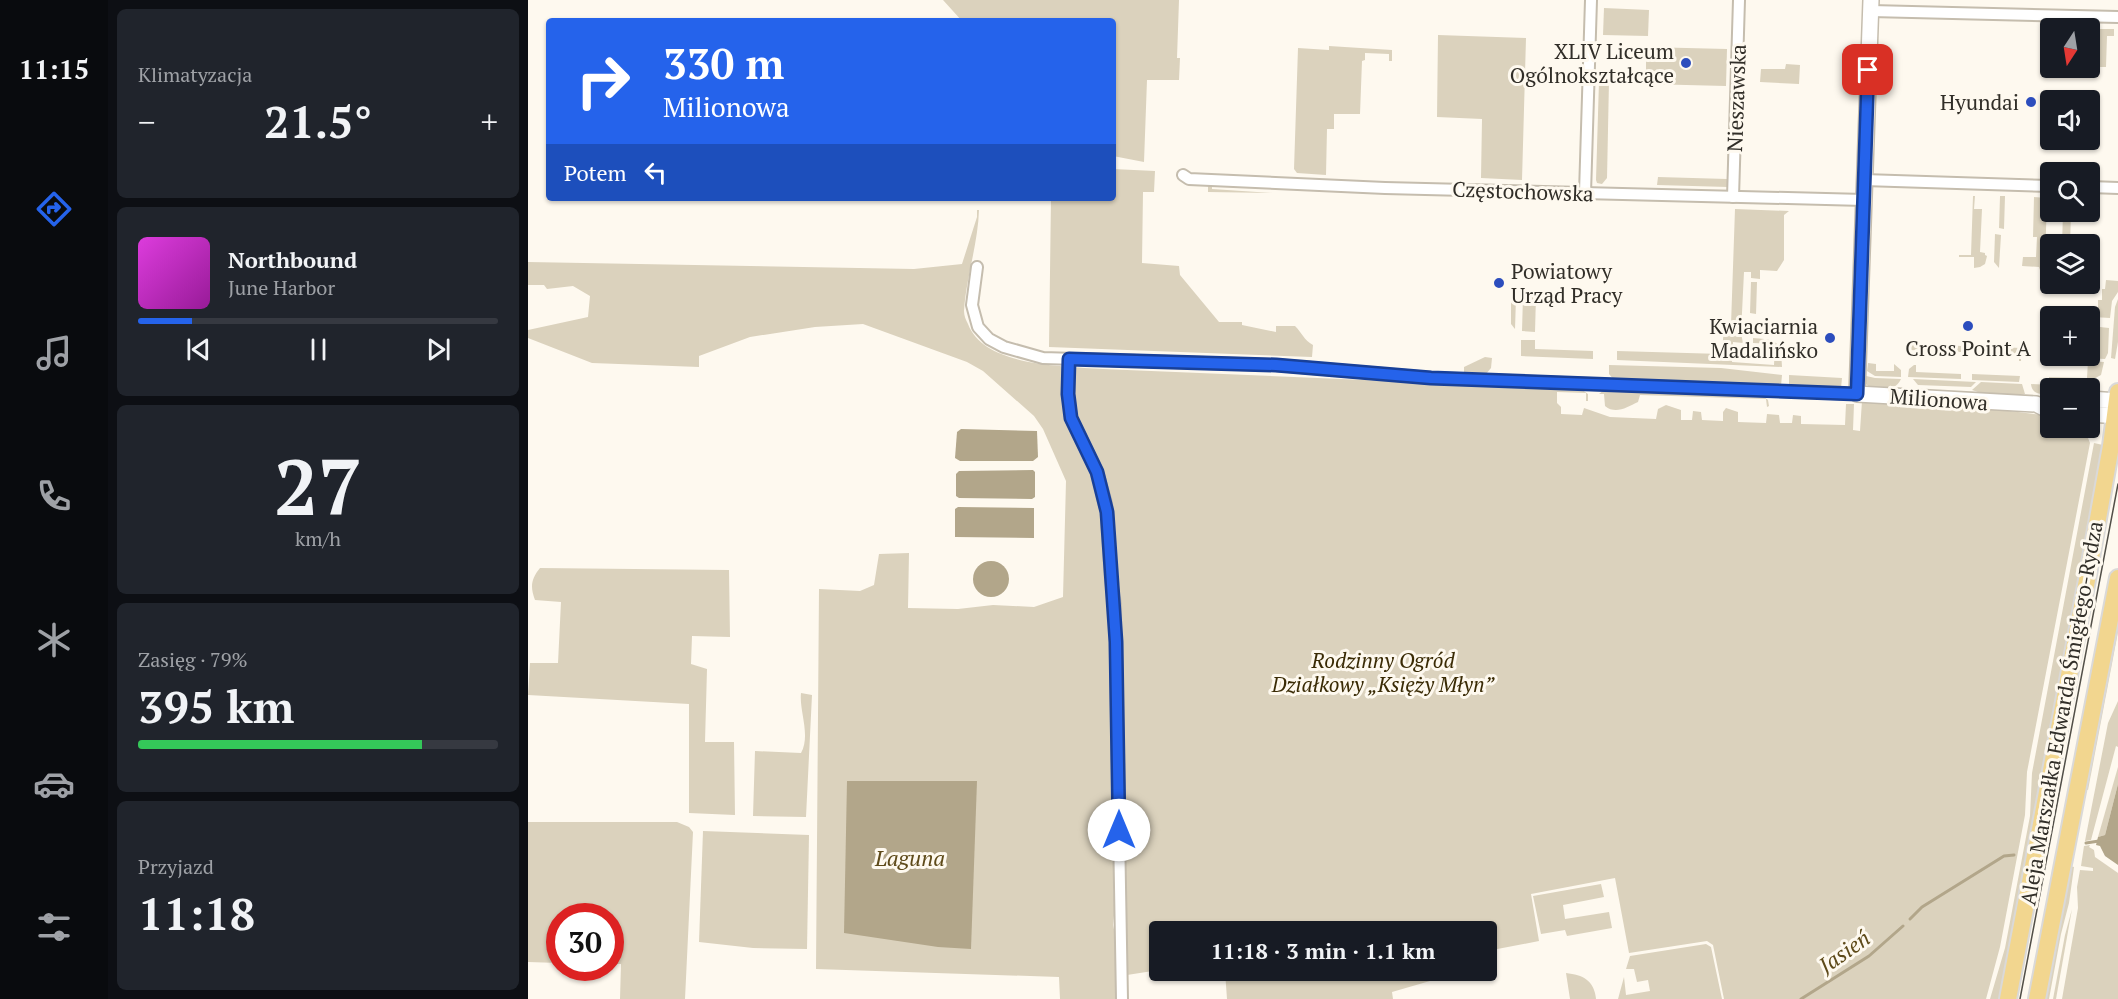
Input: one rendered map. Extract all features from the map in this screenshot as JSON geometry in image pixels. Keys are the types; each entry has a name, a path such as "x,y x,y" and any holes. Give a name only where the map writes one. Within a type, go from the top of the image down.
{"main road":[{"name":"Aleja Marszałka Edwarda Śmigłego-Rydza","path":"2008,999 2087,580 2117,405"},
{"name":"Aleja Marszałka Edwarda Śmigłego-Rydza","path":"2037,999 2118,578"}],"street":[{"path":"1585,193 1591,0"},
{"name":"Nieszawska","path":"1733,197 1739,0"},
{"path":"1857,394 1871,5 2118,17"},
{"name":"Częstochowska","path":"1183,175 1189,179 1270,183 1864,200"},
{"path":"1864,180 2040,186"},
{"path":"2100,187 2118,188"},
{"name":"Milionowa","path":"977,267 972,310 983,333 1004,347 1043,358 1276,365 1431,378 2040,402"},
{"path":"1069,359 1068,394 1071,418 1097,472 1106,503 1111,580 1115,604 1122,999"},
{"path":"2100,401 2117,405"},
{"path":"2100,411 2117,405"}],"green space":[{"path":"943,0 1179,0 1177,58 1180,58 1179,80 1147,80 1144,162 1116,157 1116,18 959,18"},
{"path":"1604,8 1649,10 1648,36 1603,35"},
{"path":"2100,28 2114,29 2114,36 2107,36 2106,67 2100,67"},
{"path":"1438,35 1526,38 1522,180 1481,178 1482,119 1437,117"},
{"path":"1329,46 1392,50 1392,61 1389,61 1389,54 1365,53 1365,60 1362,61 1360,114 1334,114 1334,129 1327,129 1326,175 1297,173 1294,169 1298,48 1329,50"},
{"path":"1646,47 1727,49 1726,86 1646,84"},
{"path":"1786,64 1800,65 1799,84 1760,82 1761,69 1785,69"},
{"path":"1599,81 1609,81 1607,178 1602,184 1597,183 1596,180"},
{"path":"1728,142 1730,142 1728,187 1657,185 1658,177 1727,179"},
{"path":"1116,169 1155,171 1154,192 1143,192 1142,263 1179,266 1180,275 1219,322 1242,322 1242,325 1276,332 1276,326 1295,326 1313,345 1312,357 1049,347 1051,201 1116,201"},
{"path":"1208,185 1212,185 1212,189 1272,193 1208,192"},
{"path":"1973,196 1975,196 1974,209 1982,209 1980,252 1987,256 1985,264 1974,268 1974,257 1959,257 1959,255 1971,255"},
{"path":"2000,196 2005,196 2004,229 1999,228"},
{"path":"2034,197 2040,197 2040,222 2046,222 2046,234 2040,234 2040,270 2039,267 2022,266 2023,257 2036,257 2037,237 2033,237"},
{"path":"1735,209 1789,211 1784,215 1784,260 1777,271 1760,270 1760,279 1751,278 1751,272 1744,272 1741,333 1743,343 1733,342 1732,362 1774,365 1775,344 1753,343 1753,338 1773,341 1779,347 1782,367 1617,360 1617,351 1722,354 1724,325 1731,325"},
{"name":"Rodzinny Ogród Działkowy „Księży Młyn”","path":"977,210 979,210 965,299 965,318 977,338 990,349 1027,362 1103,369 1581,389 1588,394 1588,401 1586,401 1586,393 1557,392 1557,403 1561,407 1561,414 1582,415 1584,408 1610,417 1656,419 1658,409 1666,405 1681,410 1681,420 1692,420 1693,411 1701,412 1702,420 1723,421 1723,412 1726,408 1738,412 1738,422 1766,423 1767,414 1779,415 1780,423 1792,423 1793,415 1801,416 1801,424 1845,425 1846,404 1854,404 1853,430 1860,431 1862,401 2010,411 2040,415 2040,438 2088,438 2090,443 2027,772 2025,815 2000,947 1986,999 1724,999 1713,945 1707,941 1629,953 1615,878 1531,894 1539,941 1497,949 1497,921 1149,921 1149,972 1127,975 1122,609 1110,505 1066,417 1095,484 1097,503 1103,507 1111,599 1110,682 1115,748 1113,925 1117,943 1117,999 1060,999 1059,977 816,969 819,589 860,591 874,585 879,554 909,553 908,608 958,609 993,605 1034,607 1063,597 1066,481 1043,429 1034,416 983,371 967,362 863,324 815,327 750,337 699,356 699,367 592,363 528,338 528,330 588,317 590,296 573,286 547,289 544,285 528,285 528,262 914,269 962,264 977,217"},
{"path":"2063,222 2071,222 2070,234 2062,234"},
{"path":"1995,234 2001,235 1999,268 1994,262"},
{"path":"2106,280 2118,281 2118,292 2112,301 2110,318 2100,317 2100,306 2098,306 2098,300 2102,300 2102,289 2105,289"},
{"path":"1751,282 1757,282 1756,314 1750,313"},
{"path":"1511,296 1516,297 1515,329 1511,324"},
{"path":"1523,296 1536,296 1535,332 1522,331"},
{"path":"2118,299 2118,342 2115,359 2111,358 2115,307"},
{"path":"2100,327 2109,328 2108,353 2105,359 2100,359"},
{"path":"1521,340 1535,340 1535,349 1593,351 1593,359 1521,356"},
{"path":"1909,344 1962,346 1961,352 1909,350"},
{"path":"1974,346 2021,348 2021,361 2019,361 2019,354 1974,352"},
{"path":"1485,357 1492,358 1491,368 1486,374 1464,374 1464,367"},
{"path":"2100,362 2104,362 2101,375 2087,378 2088,366 2100,366"},
{"path":"1868,363 1876,364 1876,371 1894,371 1894,364 1901,370 1901,377 1875,376 1867,371"},
{"path":"1609,365 1721,368 1782,375 1781,386 1614,380 1609,374"},
{"path":"1916,365 1916,372 1961,374 1961,379 1908,377 1909,369"},
{"path":"1972,374 2020,376 2019,382 1972,380"},
{"path":"1789,375 1842,378 1841,388 1789,386"},
{"path":"1862,375 1901,379 1892,388 1870,388 1863,381"},
{"path":"1913,379 1976,382 1971,387 1918,385"},
{"path":"1981,382 2022,384 2025,394 1987,395 1972,390"},
{"path":"2031,384 2040,384 2040,394 2035,392"},
{"path":"1604,390 1763,396 1768,400 1769,406 1767,407 1766,399 1640,395 1638,402 1613,410 1605,406 1604,394 1599,394"},
{"path":"2094,443 2103,445 2000,999 1990,999 2005,948 2030,816 2032,773"},
{"path":"540,568 729,570 730,637 692,636 691,664 707,669 705,742 734,742 735,815 689,813 689,704 528,695 530,663 558,663 561,602 535,600 532,583"},
{"path":"2118,615 2118,632 2088,790 2085,789"},
{"path":"801,693 812,695 806,817 753,816 755,751 801,753 804,746 805,731"},
{"path":"2118,701 2118,747 2116,746 2091,840 2085,841 2108,723"},
{"path":"2118,767 2118,784 2105,835 2098,837"},
{"path":"528,822 677,822 689,827 693,832 685,999 620,999 621,981 624,981 624,903 546,903 546,963 528,962"},
{"path":"703,831 809,835 807,949 753,948 699,942"},
{"path":"2090,845 2095,857 2118,873 2118,999 2062,999 2078,908 2077,887 2080,870 2093,871 2093,868 2081,866 2084,846"},
{"path":"2070,866 2074,867 2069,903 2049,999 2045,999"},
{"path":"1601,884 1604,897 1563,905 1565,919 1609,912 1612,928 1567,936 1565,930 1541,934 1533,896"},
{"path":"2072,909 2056,999 2053,999 2065,935"},
{"path":"1706,944 1711,947 1722,999 1618,999 1624,977 1626,995 1650,991 1648,980 1637,982 1634,969 1626,969 1630,956"},
{"path":"1566,973 1578,975 1587,980 1593,987 1596,999 1570,999"},
{"path":"1226,981 1430,981 1392,992 1393,999 1227,999"}],"water":[{"path":"961,429 1037,431 1038,457 1033,461 960,461 955,458 957,432"},
{"path":"1033,470 1035,472 1035,497 1032,499 959,498 956,496 956,474 959,471"},
{"path":"958,507 1034,508 1034,538 955,537 955,509"},
{"path":"991,561 1004,566 1009,579 1004,592 991,597 978,592 973,579 978,566"},
{"name":"Laguna","path":"847,781 977,781 971,949 938,947 844,933"},
{"path":"2118,784 2118,865 2105,856 2100,846 2096,845 2098,837 2105,835"}],"waterway":[{"name":"Jasień","path":"2086,843 2099,841"},
{"name":"Jasień","path":"1910,919 1922,907 2004,856 2014,855"},
{"name":"Jasień","path":"1801,999 1869,956 1903,926"}],"tram line":[{"path":"2020,999 2118,484"}],"place":[{"name":"XLIV Liceum Ogólnokształcące","path":"1686,63"},
{"name":"Hyundai","path":"2031,102"},
{"name":"Powiatowy Urząd Pracy","path":"1499,283"},
{"name":"Cross Point A","path":"1968,326"},
{"name":"Kwiaciarnia Madalińsko","path":"1830,338"}],"route":[{"path":"1119,830 1115,604 1111,580 1107,512 1097,472 1069,412 1069,359 1276,365 1431,378 1857,394 1868,70"}]}
